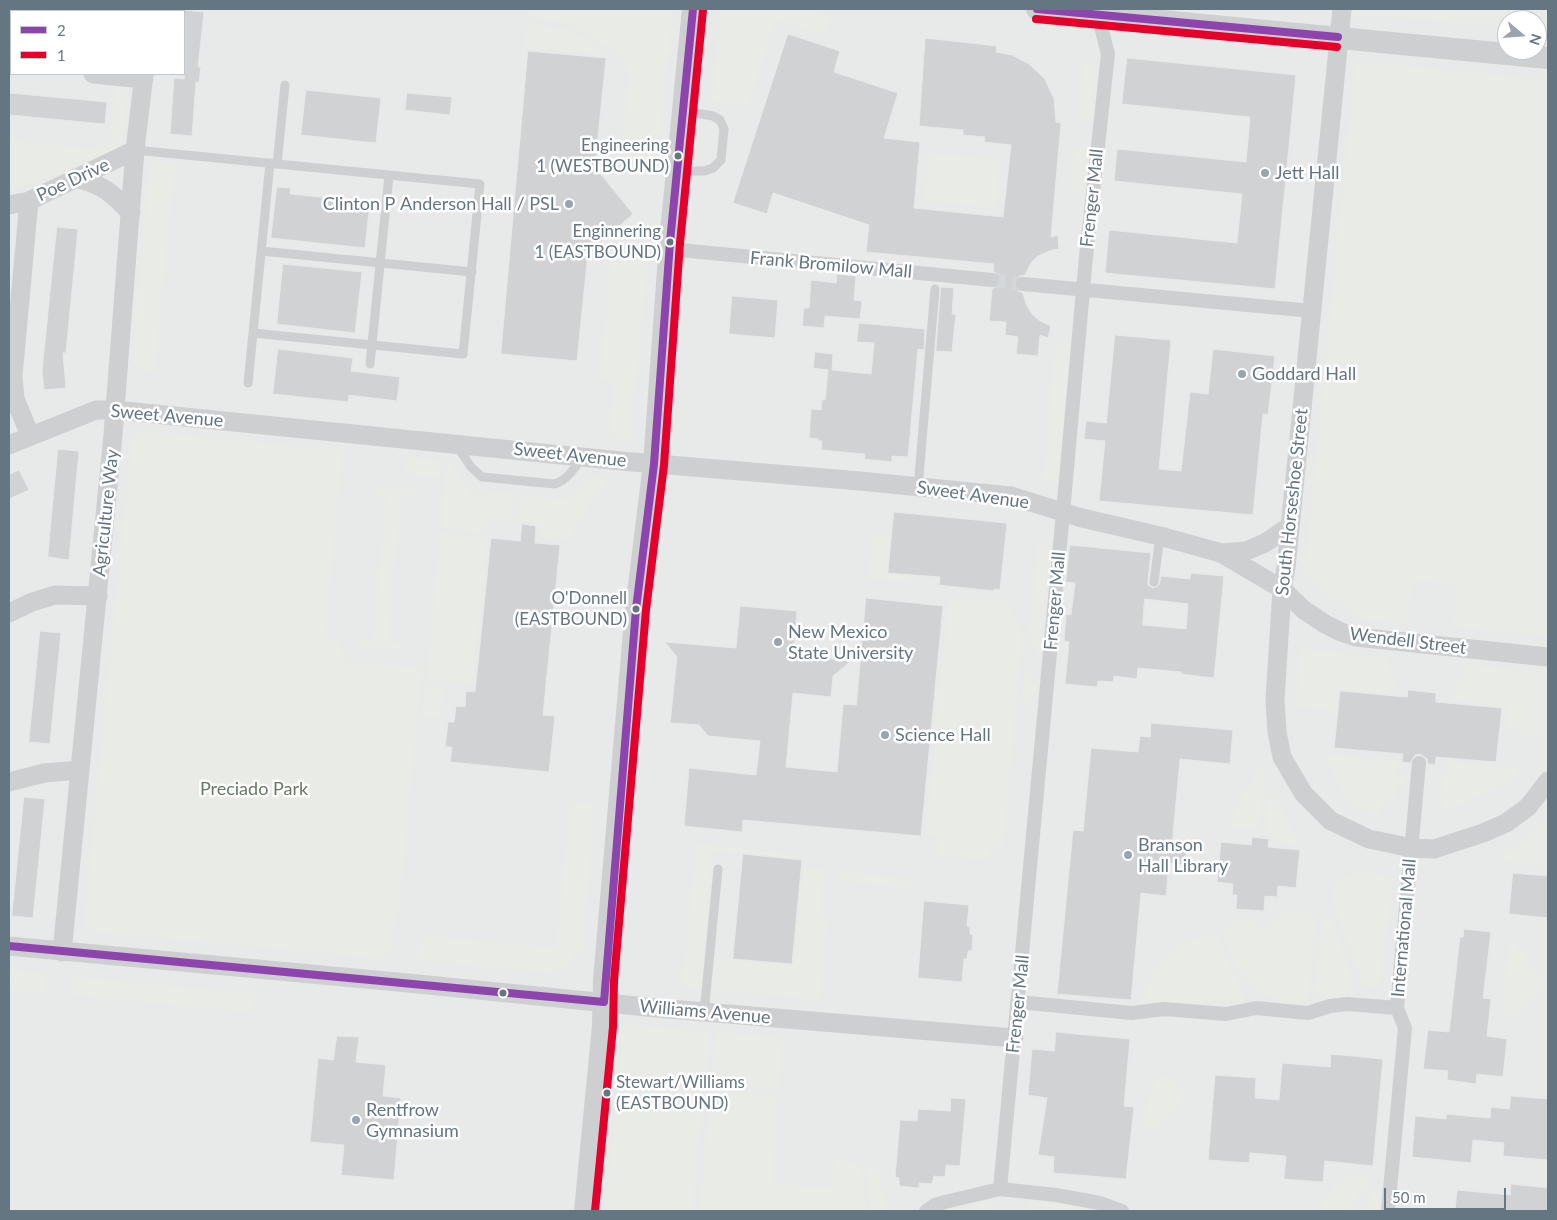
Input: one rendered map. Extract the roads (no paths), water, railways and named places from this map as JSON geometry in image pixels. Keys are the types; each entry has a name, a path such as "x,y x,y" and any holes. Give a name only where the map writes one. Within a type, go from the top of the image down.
{"street":[{"path":"585,1211 602,1033 636,609 654,464 669,249 693,9"},
{"path":"1037,9 1098,12 1548,58"},
{"name":"South Horseshoe Street","path":"1342,9 1282,589 1275,700 1277,732 1282,757 1303,793 1331,821 1369,839 1412,848 1434,849 1483,833 1506,823 1528,807 1548,781"},
{"name":"Frenger Mall","path":"1000,1189 1084,290 1108,54 1098,12"},
{"path":"119,75 144,76"},
{"name":"Agriculture Way","path":"62,952 116,410 135,150 144,76"},
{"name":"Poe Drive","path":"9,205 28,200 135,150"},
{"path":"75,178 102,186 131,213"},
{"path":"28,200 12,348 15,399 30,435"},
{"name":"Frank Bromilow Mall","path":"669,249 992,280"},
{"path":"1023,284 1312,311"},
{"name":"Sweet Avenue","path":"9,445 96,410 116,410 654,464 918,486 1010,496 1063,513 1160,536 1221,553 1282,589"},
{"name":"Sweet Avenue","path":"1221,553 1246,551 1265,543 1290,526"},
{"name":"Wendell Street","path":"1282,589 1304,610 1341,632 1356,637 1548,657"},
{"path":"9,613 32,602 55,595 98,596"},
{"name":"International Mall","path":"1388,1211 1405,1028 1397,1008 1419,764"},
{"path":"9,782 44,773 80,770"},
{"name":"Williams Avenue","path":"9,946 704,1012 1014,1038"},
{"path":"1018,1002 1132,1013 1164,1009 1226,1014 1256,1008 1308,1013 1330,1006 1347,1004 1397,1008"},
{"path":"926,1211 945,1202 1000,1189 1056,1195 1100,1203 1122,1211"}],"lane":[{"path":"248,384 261,251 285,85"},
{"path":"677,171 705,171 713,168 721,160 724,129 720,120 713,116 684,111"},
{"path":"135,150 480,184 463,354 252,333"},
{"path":"370,364 389,175"},
{"path":"261,251 472,272"},
{"path":"918,486 935,289"},
{"path":"455,444 471,467 482,476 555,484 564,480 573,471 582,457"},
{"path":"1154,582 1160,536"},
{"path":"704,1012 718,869"}],"tunnel":[{"path":"992,280 1023,284"}],"place":[{"name":"Engineering 1 (WESTBOUND)","path":"678,156"},
{"name":"Jett Hall","path":"1265,173"},
{"name":"Clinton P Anderson Hall / PSL","path":"569,204"},
{"name":"Enginnering 1 (EASTBOUND)","path":"670,242"},
{"name":"Goddard Hall","path":"1242,374"},
{"name":"O'Donnell (EASTBOUND)","path":"636,609"},
{"name":"New Mexico State University","path":"778,642"},
{"name":"Science Hall","path":"885,735"},
{"name":"Branson Hall Library","path":"1128,855"},
{"name":"Stewart/Williams (EASTBOUND)","path":"607,1093"},
{"name":"Rentfrow Gymnasium","path":"356,1120"}],"park label":[{"name":"Preciado Park","path":"254,789"}]}
